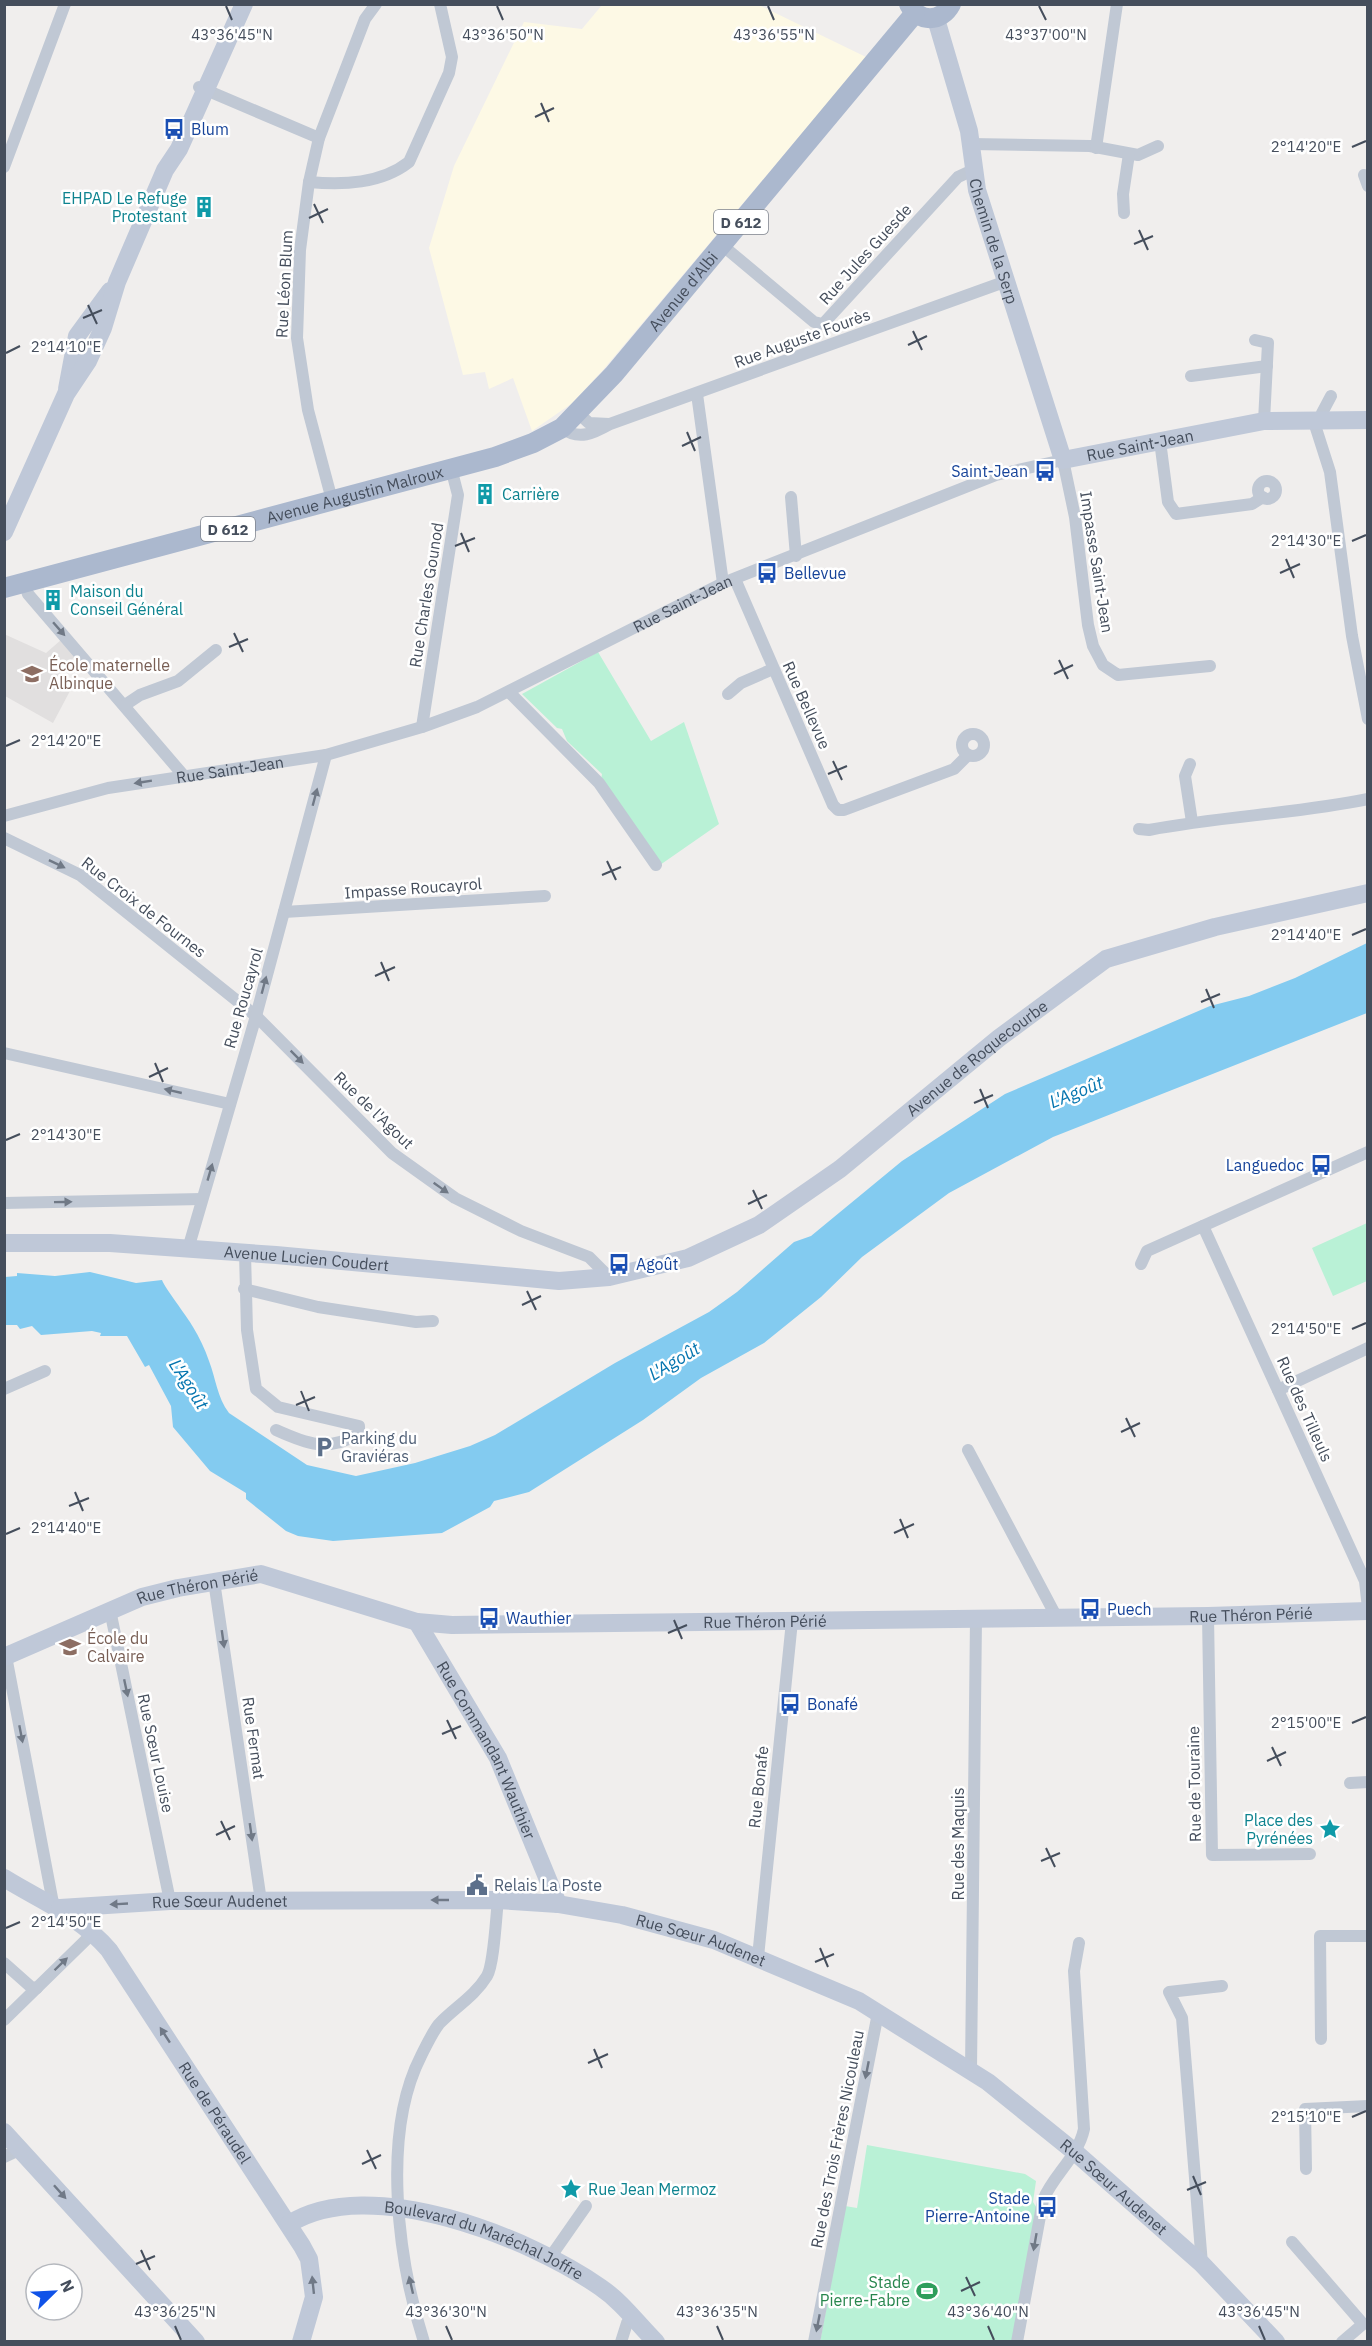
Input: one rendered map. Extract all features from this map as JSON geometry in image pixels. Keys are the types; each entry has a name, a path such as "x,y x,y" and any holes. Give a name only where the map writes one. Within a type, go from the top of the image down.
{"main road":[{"path":"912,9 924,18 936,19 948,11 951,4"},
{"name":"Avenue d'Albi","path":"562,428 578,413 722,245 912,9"},
{"name":"Avenue Augustin Malroux","path":"4,588 521,448 562,428"}],"street":[{"path":"4,167 65,4"},
{"path":"4,532 66,394 88,361 103,328 117,282 165,170 179,149 234,4"},
{"path":"202,88 244,4"},
{"name":"Rue Léon Blum","path":"332,500 308,411 297,338 300,250 309,182 319,138 365,19 376,4"},
{"path":"309,182 340,185 361,182 398,171 409,162 449,73 452,57 440,4"},
{"path":"1096,148 1117,4"},
{"name":"Chemin de la Serp","path":"936,19 969,131 973,170 1004,282 1063,460"},
{"path":"202,88 319,138"},
{"path":"970,144 1096,148 1138,155 1158,146"},
{"path":"1124,213 1123,194 1129,154"},
{"name":"Rue Jules Guesde","path":"722,245 814,322 823,324 955,180 963,173 973,170"},
{"name":"Rue Auguste Fourès","path":"562,428 570,434 578,435 595,432 610,424 1004,282"},
{"path":"1255,340 1268,343 1264,421"},
{"path":"1191,376 1267,366"},
{"name":"Rue Bellevue","path":"697,394 729,581 773,669 833,805 838,810 844,810 954,769 968,755"},
{"path":"1331,396 1318,422 1330,472 1352,636 1368,719"},
{"path":"578,413 589,423 610,424"},
{"name":"Rue Saint-Jean","path":"4,816 108,788 326,755 422,727 477,707 509,692 729,581 996,475 1264,421 1368,420"},
{"path":"1160,441 1168,502 1176,514 1252,504 1263,497"},
{"name":"Impasse Saint-Jean","path":"1063,460 1075,517 1088,625 1093,646 1103,665 1118,675 1210,666"},
{"name":"Rue Charles Gounod","path":"422,727 458,495 451,468"},
{"path":"790,497 796,555"},
{"path":"24,582 28,594 184,776"},
{"path":"125,705 140,695 180,685 216,650"},
{"path":"728,694 741,683 773,669"},
{"path":"509,692 599,783 656,865"},
{"name":"Rue Roucayrol","path":"188,1249 256,1016 326,755"},
{"path":"1190,764 1185,776 1192,822"},
{"path":"1138,829 1149,831 1192,822 1322,808 1368,799"},
{"name":"Rue Croix de Fournes","path":"4,838 80,875 256,1016"},
{"name":"Avenue de Roquecourbe","path":"609,1277 688,1257 759,1225 840,1169 999,1038 1106,959 1215,927 1368,893"},
{"name":"Impasse Roucayrol","path":"284,912 545,896"},
{"name":"Rue de l'Agout","path":"256,1016 392,1153 455,1198 521,1231 589,1257 609,1277"},
{"path":"4,1053 230,1104"},
{"path":"1141,1264 1147,1251 1368,1152"},
{"path":"4,1203 202,1199"},
{"path":"1214,1249 1217,1231 1231,1214"},
{"name":"Rue des Tilleuls","path":"1203,1226 1365,1581 1368,1609"},
{"name":"Avenue Lucien Coudert","path":"4,1242 110,1244 245,1252 559,1281 609,1277"},
{"path":"245,1252 244,1289 256,1389 278,1407 359,1426 359,1434 345,1442 326,1444 307,1444 276,1430"},
{"path":"244,1289 318,1307 416,1322 433,1321"},
{"path":"1278,1389 1368,1348"},
{"path":"4,1389 45,1371"},
{"path":"968,1450 1056,1616"},
{"name":"Rue Théron Périé","path":"5,1657 142,1597 214,1581 261,1574 276,1576 417,1622 452,1625 1056,1616 1208,1616 1368,1609"},
{"name":"Rue Fermat","path":"214,1581 261,1901"},
{"name":"Rue Sœur Louise","path":"110,1610 170,1901"},
{"name":"Rue de Touraine","path":"1208,1616 1212,1855 1310,1854"},
{"name":"Rue des Maquis","path":"971,2070 976,1618"},
{"name":"Rue Bonafe","path":"758,1957 792,1621"},
{"name":"Rue Commandant Wauthier","path":"417,1622 498,1758 558,1904"},
{"path":"5,1657 56,1906"},
{"path":"1350,1783 1368,1782"},
{"path":"4,1878 56,1906"},
{"path":"537,1902 548,1881"},
{"path":"424,2342 399,2230 402,2114 420,2059 438,2025 463,2005 488,1975 498,1900"},
{"name":"Rue Sœur Audenet","path":"56,1906 170,1901 498,1900 537,1902 652,1922 714,1940 859,2001 971,2070 1076,2153 1202,2264 1276,2342"},
{"name":"Rue de Péraudel","path":"56,1906 93,1933 116,1959 289,2224 309,2259 314,2297 301,2342"},
{"path":"4,2020 93,1933"},
{"path":"1321,2039 1320,1936 1368,1936"},
{"path":"1017,2342 1043,2200 1050,2182 1076,2153 1084,2129 1074,1971 1079,1943"},
{"path":"4,1962 31,1987 37,1988"},
{"path":"1202,2264 1182,2018 1169,1992 1222,1986"},
{"name":"Rue des Trois Frères Nicouleau","path":"814,2342 878,2013"},
{"path":"1306,2169 1305,2109 1368,2106"},
{"path":"4,2132 13,2153 195,2342"},
{"name":"Boulevard du Maréchal Joffre","path":"289,2224 312,2214 347,2206 398,2208 437,2216 481,2229 549,2259 599,2287 632,2316 656,2342"},
{"path":"549,2259 586,2206"},
{"path":"1292,2242 1365,2326 1342,2342"},
{"path":"621,2342 627,2322 632,2316"}],"shaded area":[{"path":"602,5 759,5 866,57 602,371 571,404 532,431 513,378 489,389 485,372 463,375 429,248 454,166 524,22 582,29"},
{"name":"École maternelle Albinque","path":"4,634 46,653 61,640 75,656 54,680 71,689 53,723 5,696"}],"green space":[{"path":"598,652 651,741 684,722 719,824 660,865 601,780 602,774 567,741 562,729 557,728 522,694"},
{"path":"1367,1223 1367,1281 1333,1296 1312,1248"},
{"name":"Stade Pierre-Fabre","path":"867,2145 1025,2174 1036,2181 1033,2202 1038,2210 1014,2341 820,2342 845,2206 857,2208"}],"water":[{"name":"L'Agoût","path":"1367,943 1367,1013 1053,1137 949,1193 862,1257 821,1297 764,1343 701,1378 643,1420 529,1492 494,1501 490,1507 442,1533 333,1541 298,1536 286,1531 246,1499 246,1493 210,1471 173,1427 171,1406 149,1365 145,1367 127,1336 100,1336 101,1333 92,1331 41,1335 32,1326 20,1329 17,1325 5,1325 5,1277 17,1276 17,1273 55,1276 90,1272 136,1283 162,1280 200,1339 219,1394 229,1413 307,1465 356,1476 415,1463 470,1446 495,1435 615,1363 709,1312 737,1292 794,1242 811,1236 902,1161 1005,1094 1210,1006 1249,996 1295,978"}],"place":[{"name":"Blum","path":"174,129"},
{"name":"EHPAD Le Refuge Protestant","path":"204,207"},
{"name":"Saint-Jean","path":"1045,471"},
{"name":"Carrière","path":"485,494"},
{"name":"Bellevue","path":"767,573"},
{"name":"Maison du Conseil Général","path":"53,600"},
{"name":"École maternelle Albinque","path":"32,674"},
{"name":"Languedoc","path":"1321,1165"},
{"name":"Agoût","path":"619,1264"},
{"name":"Parking du Graviéras","path":"324,1447"},
{"name":"Puech","path":"1090,1609"},
{"name":"Wauthier","path":"489,1618"},
{"name":"École du Calvaire","path":"70,1647"},
{"name":"Bonafé","path":"790,1704"},
{"name":"Place des Pyrénées","path":"1330,1829"},
{"name":"Relais La Poste","path":"477,1885"},
{"name":"Rue Jean Mermoz","path":"571,2189"},
{"name":"Stade Pierre-Antoine","path":"1047,2207"},
{"name":"Stade Pierre-Fabre","path":"927,2291"}]}
